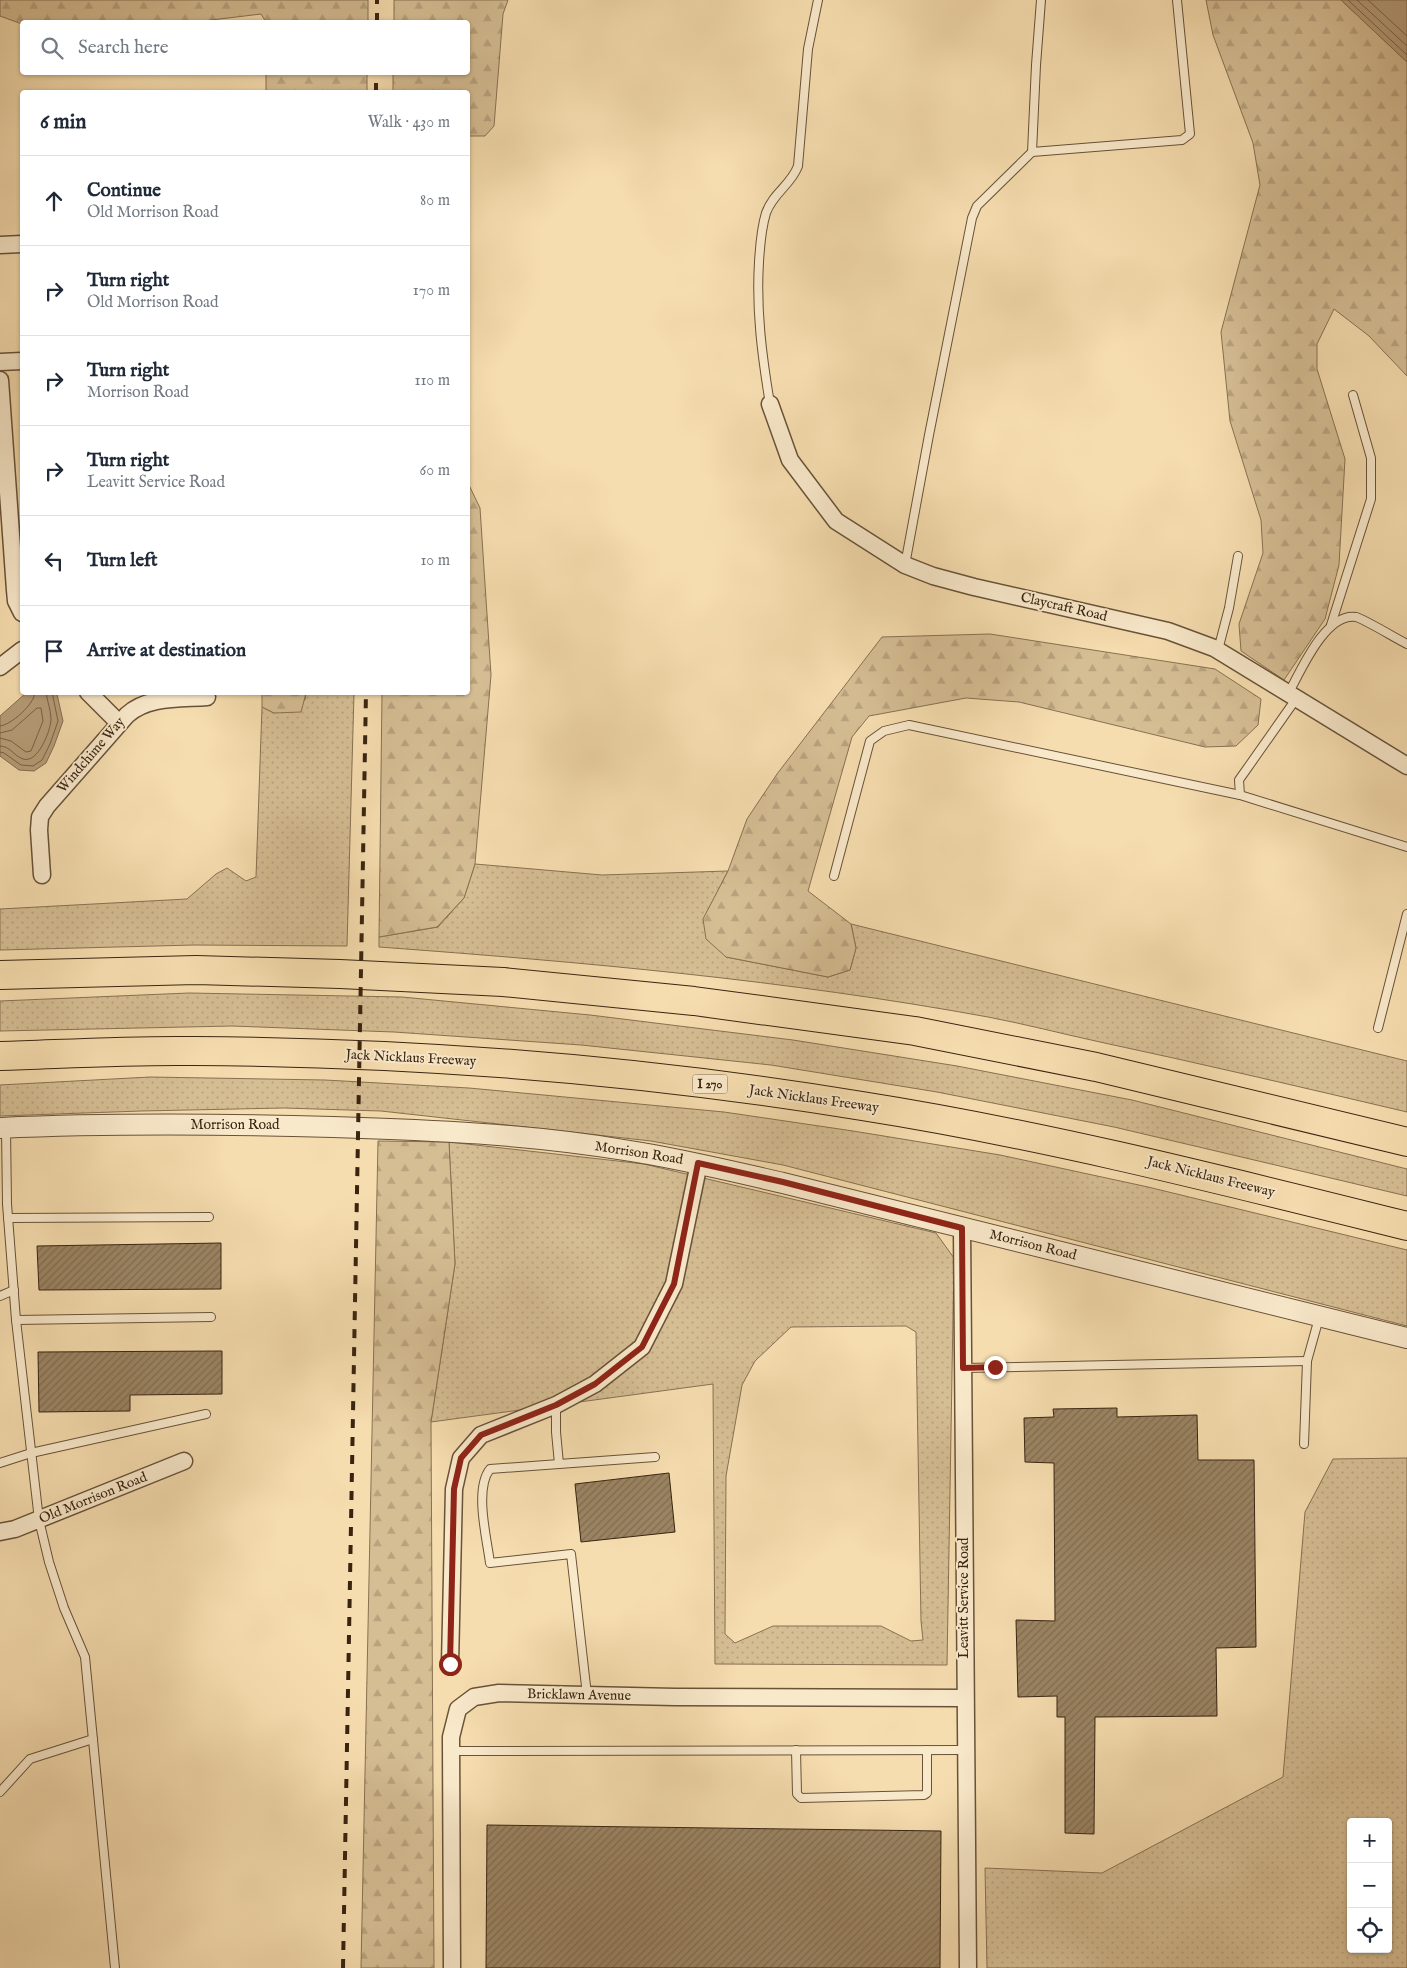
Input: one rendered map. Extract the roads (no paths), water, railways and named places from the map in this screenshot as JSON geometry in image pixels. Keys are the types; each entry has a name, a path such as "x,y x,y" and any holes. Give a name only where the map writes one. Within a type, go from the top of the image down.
{"highway":[{"path":"0,975 196,970 340,974 503,982 694,1001 915,1031 1096,1067 1407,1142"},
{"name":"Jack Nicklaus Freeway","path":"0,1056 191,1050 341,1055 490,1062 708,1084 863,1106 1018,1134 1142,1160 1407,1226"}],"street":[{"path":"0,245 20,244"},
{"path":"0,362 20,361"},
{"path":"0,380 10,484 15,590 16,601 20,608"},
{"name":"Claycraft Road","path":"770,404 790,460 836,521 905,565 932,576 974,587 1168,631 1218,650 1407,766"},
{"path":"0,667 20,652"},
{"path":"91,695 119,723"},
{"name":"Windchime Way","path":"42,875 40,817 47,806 119,723 136,707 148,702 207,697"},
{"name":"Morrison Road","path":"3,1128 121,1125 265,1125 418,1130 552,1141 623,1150 698,1163 783,1182 1407,1338"},
{"path":"450,1664 454,1489 461,1458 481,1435 556,1405 595,1384 642,1347 674,1284 698,1163"},
{"name":"Leavitt Service Road","path":"962,1228 968,1968"},
{"name":"Old Morrison Road","path":"0,1532 15,1529 39,1520 184,1461"},
{"name":"Bricklawn Avenue","path":"452,1968 451,1737 458,1708 474,1697 499,1693 965,1698"}],"lane":[{"path":"770,404 760,341 757,290 760,232 772,200 794,176 798,166 808,49 818,0"},
{"path":"1032,152 1040,0"},
{"path":"905,565 972,218 977,206 1032,152 1182,140 1190,134 1177,0"},
{"path":"1331,626 1371,499 1370,458 1353,395"},
{"path":"1218,650 1229,608 1238,556"},
{"path":"1240,795 1239,780 1292,696 1316,644 1331,626 1343,619 1356,617 1407,644"},
{"path":"834,876 870,741 884,731 909,725 1240,795 1407,848"},
{"path":"1378,1028 1407,914"},
{"path":"3,1128 3,1198 8,1218 16,1320 39,1520 49,1562 64,1608 85,1657 115,1968"},
{"path":"8,1218 209,1217"},
{"path":"0,1296 14,1290"},
{"path":"1304,1444 1307,1361 1320,1316"},
{"path":"16,1320 210,1317"},
{"path":"963,1368 1307,1361"},
{"path":"556,1405 559,1464"},
{"path":"0,1463 31,1453 206,1414"},
{"path":"587,1695 571,1554 490,1563 482,1493 486,1475 490,1469 655,1457"},
{"path":"0,1792 30,1759 93,1739"},
{"path":"796,1750 797,1794 801,1798 924,1796 927,1793 927,1750"},
{"path":"451,1751 966,1750"}],"water":[{"path":"1341,0 1407,0 1407,62"},
{"path":"24,695 57,695 63,721 46,763 34,771 19,770 0,756 0,716"}],"railway":[{"path":"377,0 377,20"},
{"path":"376,75 376,90"},
{"path":"343,1968 366,695"}]}
